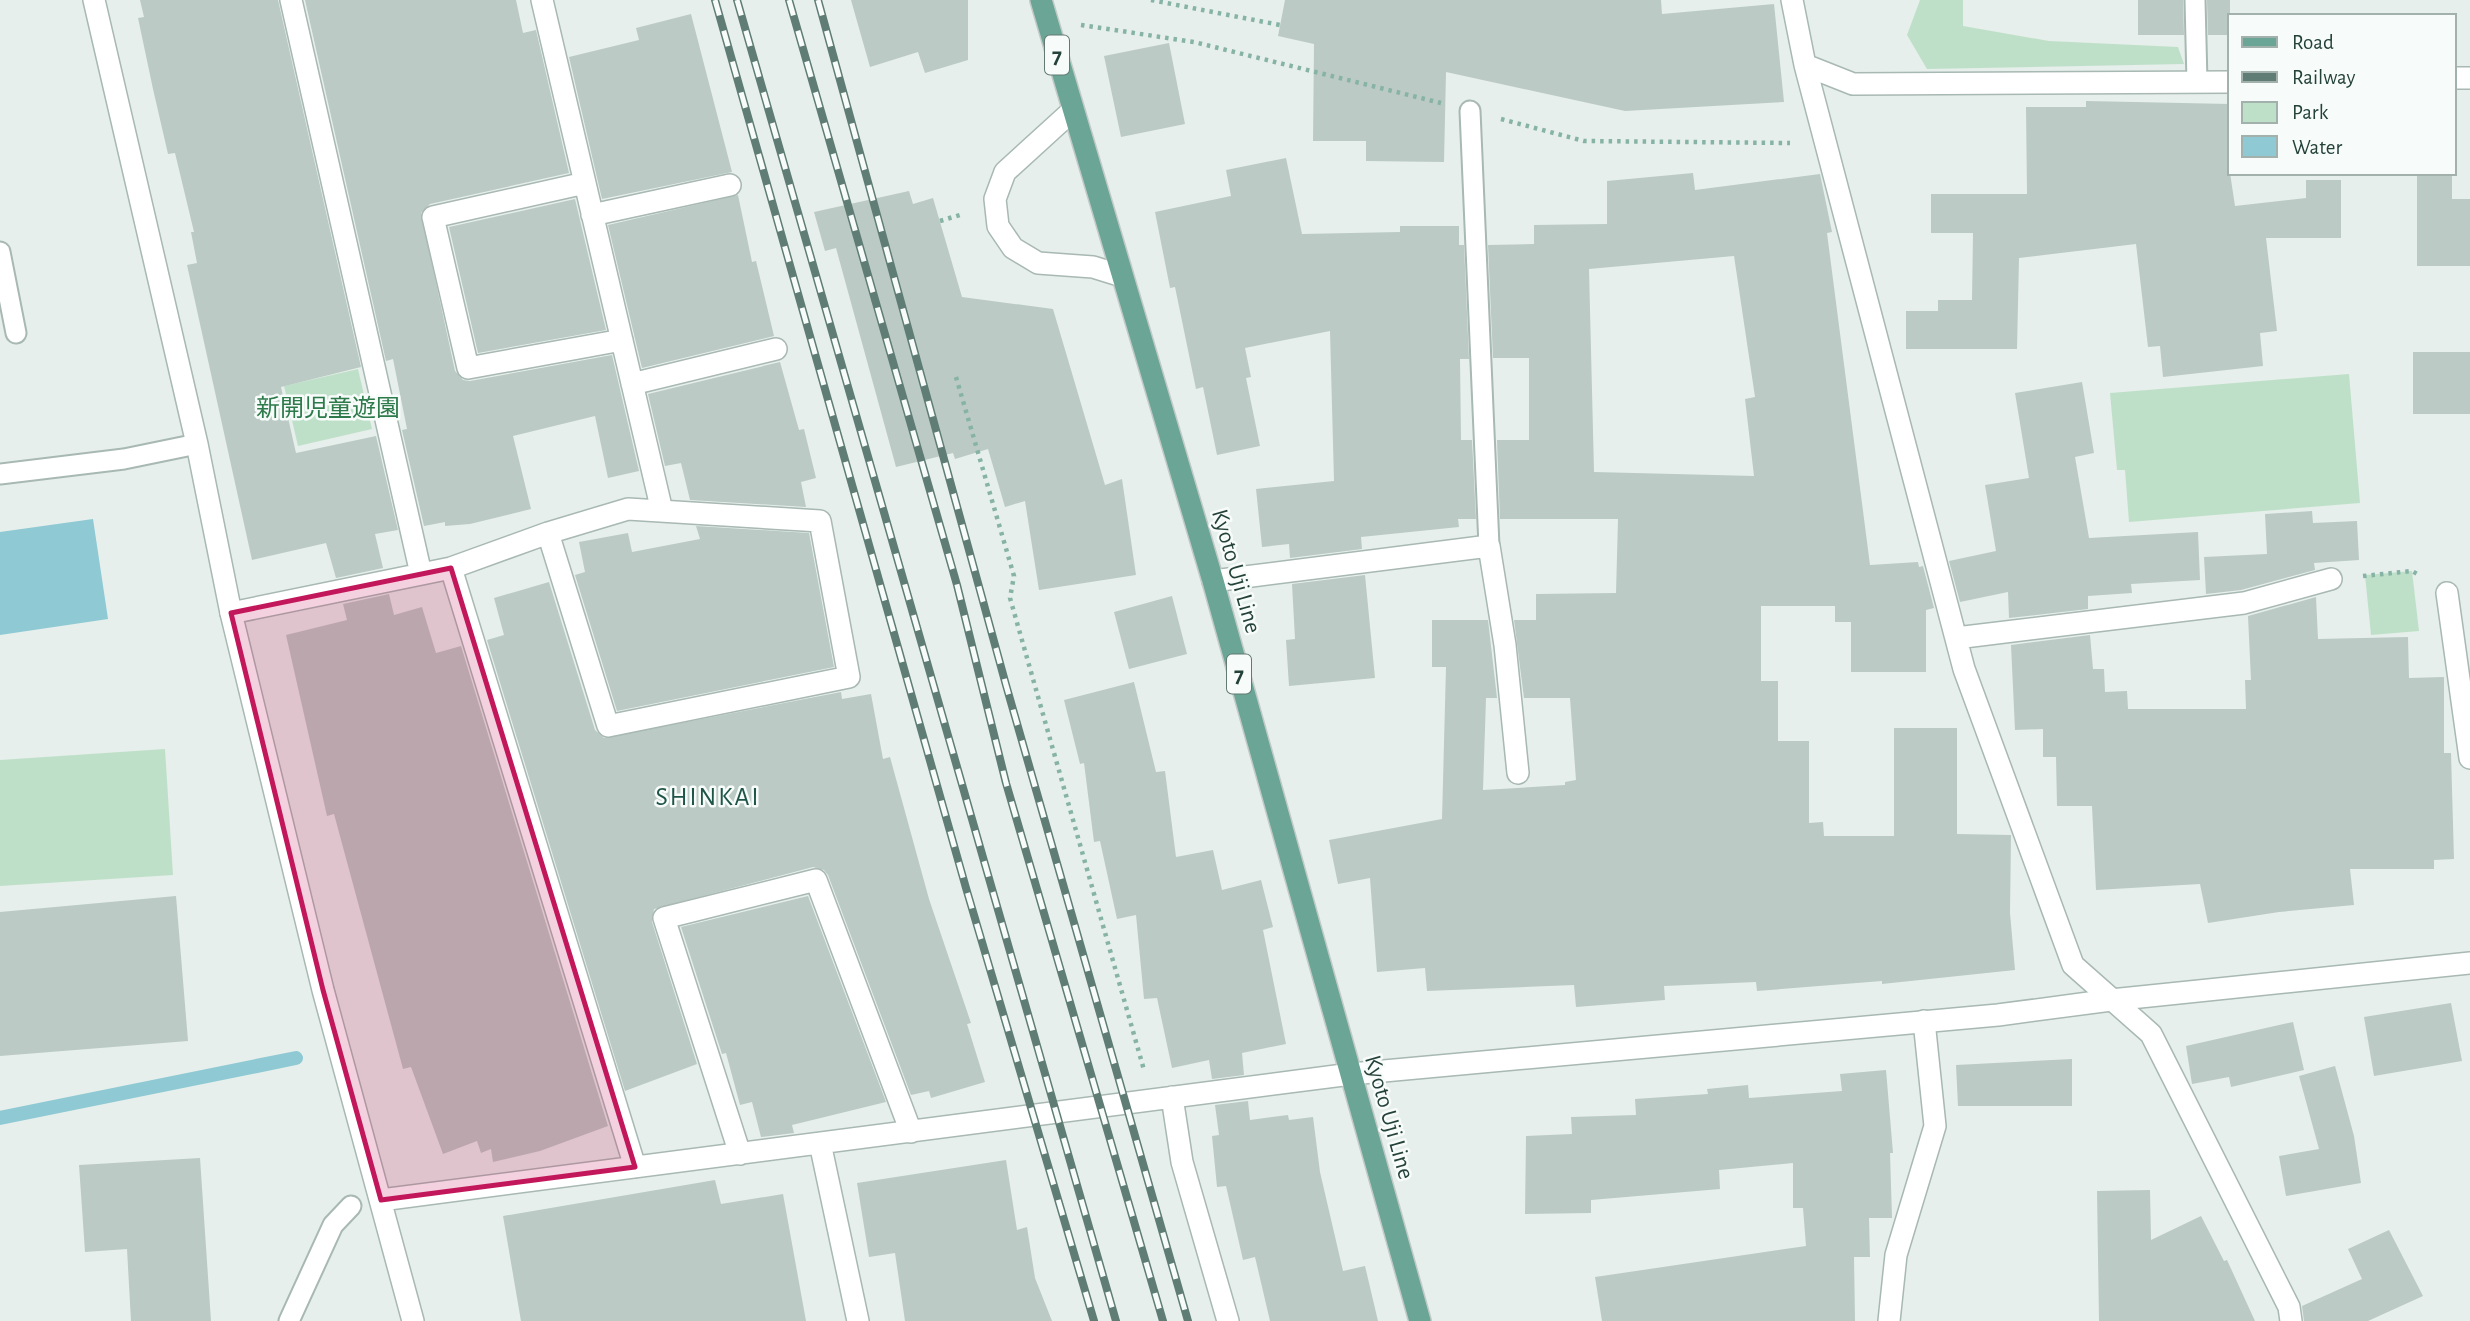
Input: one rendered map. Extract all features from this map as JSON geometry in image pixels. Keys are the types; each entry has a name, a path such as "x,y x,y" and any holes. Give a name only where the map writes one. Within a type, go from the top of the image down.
{"main road":[{"name":"Kyoto Uji Line","path":"1041,0 1213,581 1420,1321"}],"street":[{"path":"94,0 197,444 231,613 323,990 413,1321"},
{"path":"291,0 421,574"},
{"path":"542,0 662,511"},
{"path":"1792,0 1805,65 1964,670 2073,965 2151,1034 2289,1307 2291,1321"},
{"path":"1805,65 1853,84 2228,82"},
{"path":"1072,111 1005,172 995,199 998,226 1013,248 1038,263 1093,267 1122,275"},
{"path":"585,183 433,217 468,368 622,340"},
{"path":"592,215 730,186"},
{"path":"632,384 776,349"},
{"path":"231,613 451,568 548,533 628,509 820,521 849,677 608,726 548,533"},
{"path":"1213,581 1489,546 1505,645 1518,774"},
{"path":"451,568 635,1167"},
{"path":"1956,638 2244,603 2332,579"},
{"path":"2447,593 2470,758"},
{"path":"740,1154 664,918 816,880 911,1132"},
{"path":"381,1200 1351,1074 1998,1015 2111,1000 2470,963"},
{"path":"1889,1321 1896,1255 1935,1126 1924,1021"},
{"path":"1162,1099 1228,1321"},
{"path":"820,1143 858,1321"}],"lane":[{"path":"2195,0 2197,82"},
{"path":"1470,111 1489,546"},
{"path":"0,252 16,333"},
{"path":"0,474 124,459 197,444"},
{"path":"289,1321 333,1225 351,1206"}],"path":[{"path":"1151,0 1280,25"},
{"path":"940,221 963,214"},
{"path":"956,377 1014,576 1010,598 1162,1099"},
{"path":"2332,579 2412,571 2447,593"}],"highlighted area":[{"path":"451,568 635,1167 381,1200 323,990 231,613"}],"green space":[{"path":"1920,0 1963,0 1963,26 2049,41 2178,47 2184,64 1927,69 1907,35"},
{"name":"新開児童遊園","path":"358,369 372,429 298,446 284,386"},
{"path":"2349,374 2360,503 2129,522 2125,470 2117,470 2110,393"},
{"path":"2412,571 2419,631 2371,635 2365,575"},
{"path":"165,749 173,875 0,886 0,760"}],"water":[{"path":"93,519 108,619 0,635 0,532"}],"building":[{"path":"140,0 278,0 361,367 281,387 296,453 376,436 398,530 375,534 383,568 336,578 326,543 252,560 187,265 197,263 191,232 194,232 175,153 168,154 138,18 144,17"},
{"path":"305,0 516,0 523,33 536,30 569,173 430,204 421,213 455,371 463,380 470,381 612,355 639,471 608,478 595,416 513,436 531,509 470,524 445,526 445,522 424,526 402,430 407,429 393,359 386,361"},
{"path":"851,0 968,0 968,60 925,73 918,52 870,67"},
{"path":"1285,0 1661,0 1662,14 1774,4 1784,102 1625,111 1446,72 1444,162 1366,161 1366,141 1313,141 1314,44 1278,36"},
{"path":"2138,0 2183,0 2184,35 2138,35"},
{"path":"2207,0 2230,0 2228,35 2208,35"},
{"path":"691,14 732,172 602,199 569,57 639,40 636,28"},
{"path":"1169,43 1185,124 1121,137 1104,56"},
{"path":"2086,101 2228,104 2228,175 2230,175 2235,206 2306,198 2306,180 2341,180 2341,238 2266,238 2277,331 2260,333 2263,366 2163,377 2160,346 2148,347 2136,244 2019,258 2017,349 1906,349 1906,311 1938,311 1938,300 1972,300 1973,233 1931,233 1931,194 2027,194 2026,107 2086,107"},
{"path":"1286,158 1302,234 1400,232 1400,226 1459,226 1459,245 1464,245 1469,359 1460,359 1461,440 1472,440 1476,519 1458,519 1459,527 1361,537 1362,549 1290,558 1289,544 1262,547 1256,489 1334,481 1330,331 1245,348 1251,377 1246,378 1260,446 1217,455 1203,387 1196,389 1175,287 1170,288 1155,212 1231,196 1226,170"},
{"path":"1693,173 1695,190 1820,174 1832,232 1827,233 1870,565 1918,562 1919,567 1923,566 1934,608 1926,610 1926,672 1851,672 1851,622 1835,622 1835,606 1761,606 1761,681 1778,681 1778,741 1809,741 1809,823 1823,822 1824,836 1894,836 1894,728 1957,728 1957,834 2011,835 2010,913 2015,970 1882,984 1882,981 1757,991 1756,982 1664,986 1665,1000 1576,1007 1574,985 1427,991 1425,968 1377,972 1370,878 1338,884 1329,840 1442,819 1446,667 1432,667 1432,620 1488,620 1497,698 1486,698 1483,790 1565,785 1565,782 1576,780 1570,698 1524,698 1514,620 1536,620 1536,594 1616,593 1618,519 1500,519 1497,440 1529,440 1529,358 1493,358 1488,245 1534,244 1534,225 1607,224 1607,181","holes":["1734,256 1755,397 1745,399 1754,476 1594,472 1589,269"]},
{"path":"2417,175 2452,175 2452,199 2470,199 2470,266 2417,266"},
{"path":"909,191 913,204 933,198 962,297 1053,309 1105,485 1122,479 1136,575 1039,590 1025,501 1005,507 988,449 955,459 953,453 896,467 836,248 825,251 814,212"},
{"path":"738,195 752,262 756,261 774,336 642,368 608,225"},
{"path":"575,199 606,330 478,353 449,227"},
{"path":"2413,352 2470,352 2470,414 2413,414"},
{"path":"780,362 799,430 804,429 816,478 801,482 806,507 690,500 681,463 665,466 648,394"},
{"path":"2082,382 2094,453 2075,457 2089,538 2198,532 2200,580 2131,584 2132,593 2088,596 2088,609 2009,618 2008,592 1960,602 1949,561 1996,551 1985,485 2029,478 2015,393"},
{"path":"2312,511 2313,523 2357,521 2359,560 2314,563 2315,570 2241,590 2206,594 2204,557 2267,554 2265,514"},
{"path":"696,526 809,533 834,667 617,711 575,575 585,572 579,542 628,533 632,552 700,539"},
{"path":"1365,575 1375,678 1289,686 1286,640 1295,639 1292,584"},
{"path":"549,582 595,730 604,738 841,692 842,699 871,694 883,759 890,757 929,899 971,1023 967,1024 985,1082 931,1098 929,1091 911,1095 828,875 824,870 813,867 654,909 652,922 697,1064 625,1091 487,640 504,635 494,598"},
{"path":"389,594 394,615 422,607 436,653 461,646 608,1126 540,1151 493,1162 491,1149 481,1153 477,1141 443,1154 411,1067 403,1069 334,814 327,816 286,635 347,620 343,604"},
{"path":"1172,596 1187,654 1129,669 1114,612"},
{"path":"2316,597 2318,639 2408,637 2409,678 2444,677 2444,753 2451,753 2454,859 2434,860 2434,869 2350,869 2354,905 2279,912 2208,923 2200,884 2096,890 2092,806 2057,806 2056,757 2043,757 2043,729 2015,730 2011,645 2090,635 2093,669 2104,669 2105,692 2127,691 2128,709 2246,709 2245,680 2251,680 2248,616"},
{"path":"1134,682 1156,772 1165,771 1176,857 1213,850 1222,890 1261,880 1273,927 1263,930 1286,1044 1242,1053 1244,1075 1212,1079 1209,1060 1172,1068 1157,998 1144,999 1136,915 1117,919 1100,841 1094,842 1084,763 1080,764 1064,700"},
{"path":"176,896 188,1041 0,1056 0,912"},
{"path":"808,896 886,1102 792,1125 794,1133 761,1137 752,1102 740,1105 726,1053 722,1054 681,927"},
{"path":"2451,1003 2462,1061 2374,1076 2364,1017"},
{"path":"2293,1022 2304,1070 2231,1087 2229,1077 2192,1084 2186,1046"},
{"path":"2072,1059 2072,1106 1958,1106 1956,1065"},
{"path":"2335,1066 2354,1136 2361,1183 2286,1196 2279,1156 2319,1149 2299,1076"},
{"path":"1886,1070 1893,1153 1890,1153 1892,1218 1869,1218 1870,1257 1854,1257 1855,1321 1602,1321 1595,1277 1806,1246 1803,1208 1793,1208 1793,1163 1719,1170 1720,1189 1591,1200 1591,1213 1525,1214 1526,1136 1572,1134 1571,1117 1636,1115 1635,1099 1708,1094 1707,1089 1748,1085 1749,1098 1842,1091 1840,1074"},
{"path":"1248,1101 1250,1120 1288,1115 1289,1120 1313,1117 1320,1172 1343,1271 1365,1266 1378,1321 1270,1321 1255,1257 1243,1260 1226,1186 1217,1187 1212,1136 1219,1135 1215,1105"},
{"path":"200,1158 211,1321 131,1321 127,1249 85,1252 79,1165"},
{"path":"1006,1160 1017,1230 1027,1227 1035,1278 1052,1321 905,1321 895,1253 869,1257 857,1183"},
{"path":"715,1180 721,1204 783,1194 806,1321 521,1321 503,1216"},
{"path":"2150,1190 2151,1240 2201,1216 2224,1261 2227,1260 2255,1321 2099,1321 2097,1191"},
{"path":"2389,1230 2423,1296 2368,1321 2304,1321 2302,1306 2362,1279 2348,1249"}],"waterway":[{"path":"0,1118 296,1058"}],"railway":[{"path":"715,0 966,888 1094,1321"},
{"path":"737,0 1116,1321"},
{"path":"789,0 957,585 1006,783 1163,1321"},
{"path":"818,0 1006,685 1188,1321"}],"district":[{"name":"SHINKAI","path":"708,796"}]}
